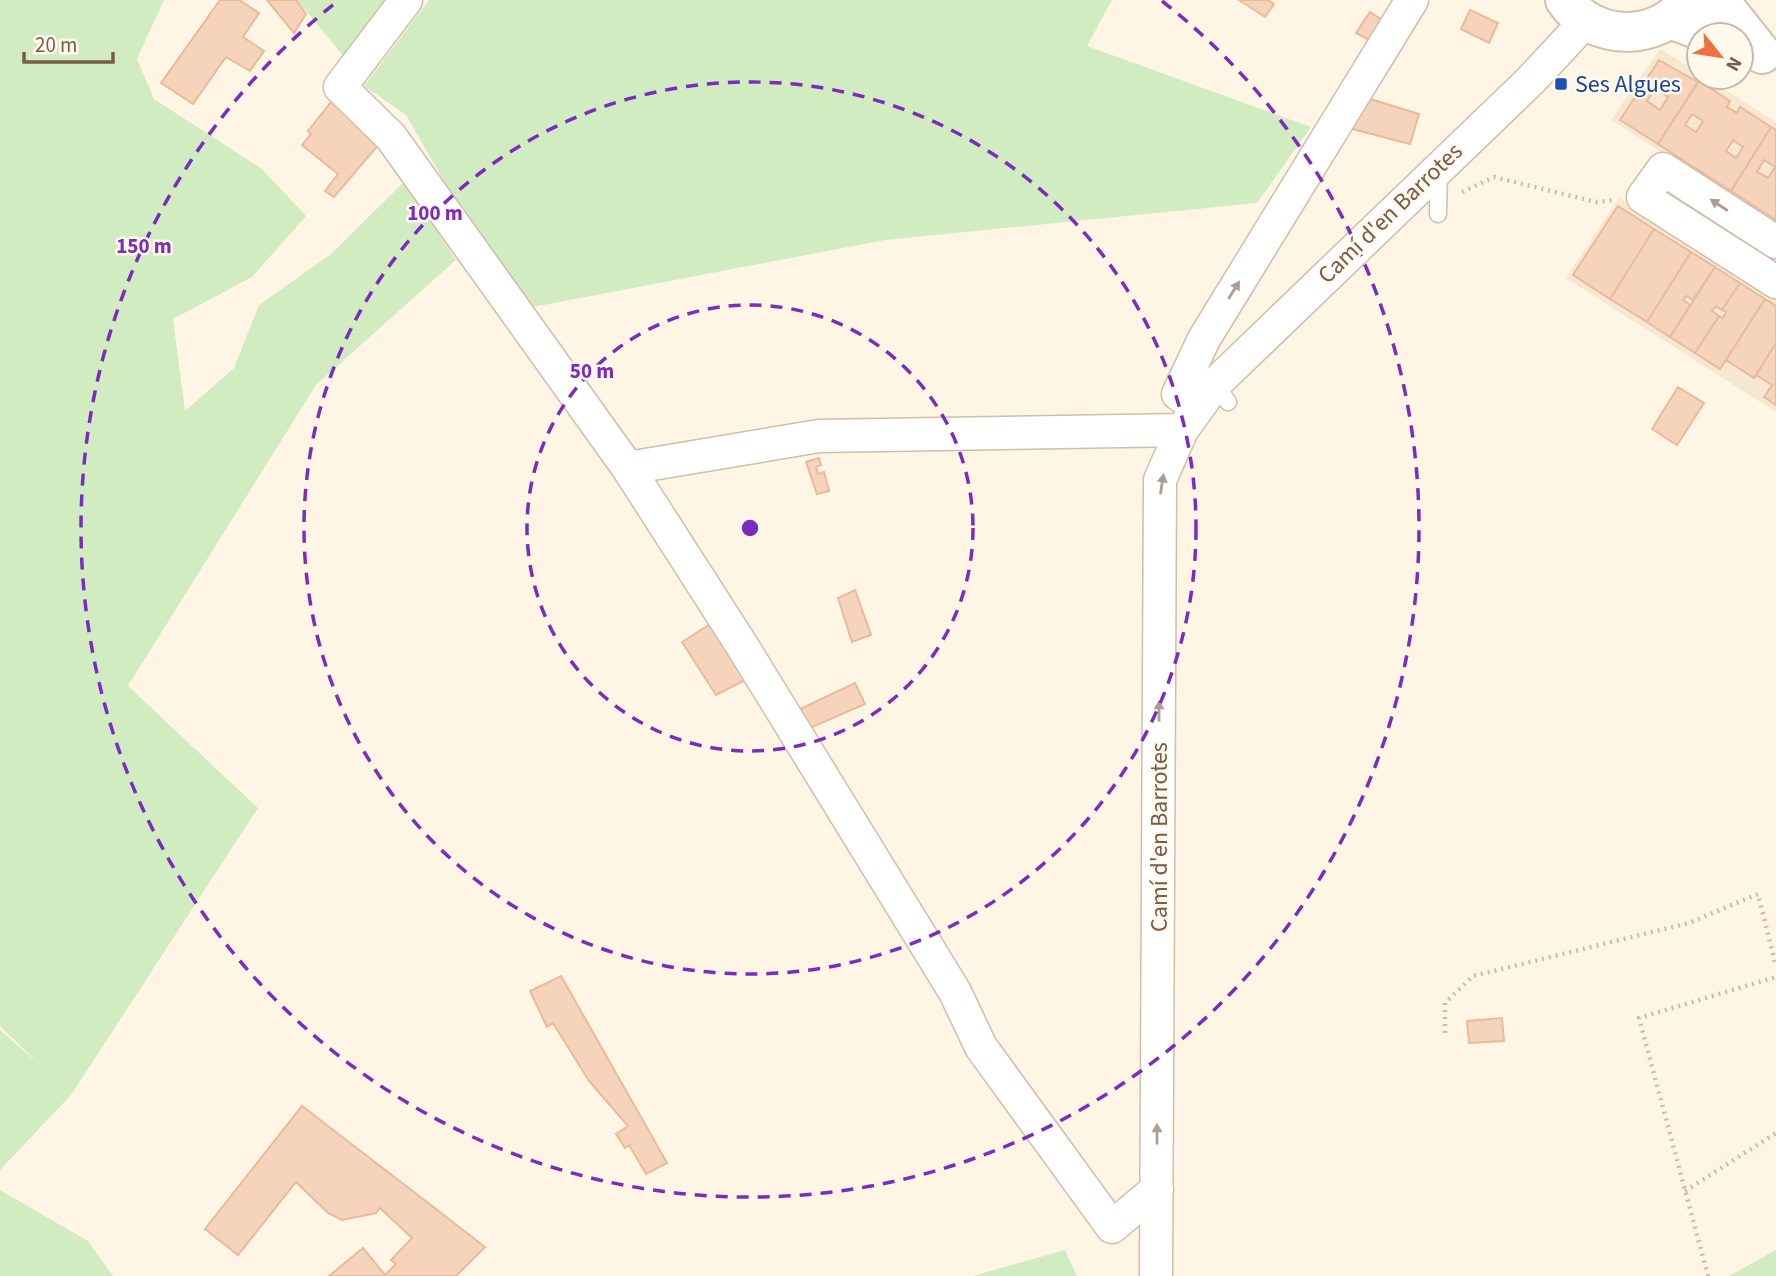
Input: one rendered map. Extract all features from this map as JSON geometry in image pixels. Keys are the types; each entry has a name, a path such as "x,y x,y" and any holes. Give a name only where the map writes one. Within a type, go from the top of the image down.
{"main road":[{"path":"1719,0 1760,54"},
{"path":"1576,11 1606,30 1628,33 1650,29 1679,9 1695,21"}],"street":[{"path":"406,0 340,87 391,137 628,468 741,644 955,992 981,1047 1112,1227 1157,1189"},
{"path":"1206,406 1178,394 1204,340 1412,0"},
{"name":"Camí d'en Barrotes","path":"1156,1276 1160,480 1206,406 1440,166 1530,81 1576,11"},
{"path":"1776,242 1664,169 1643,197 1776,282"},
{"path":"628,468 819,436 1206,406"}],"lane":[{"path":"1438,208 1440,166"}],"path":[{"path":"1438,208 1494,177 1596,202 1643,197"},
{"path":"1445,1034 1445,1003 1474,976 1689,923 1758,894 1776,966"},
{"path":"1708,1276 1639,1018 1776,976"},
{"path":"1685,1191 1776,1133"}],"shaded area":[{"path":"1660,49 1685,64 1685,91 1727,91 1776,122 1776,226 1611,120"},
{"path":"1619,198 1776,297 1776,412 1566,278"}],"green space":[{"path":"0,0 164,0 137,59 154,99 262,169 306,216 252,277 173,319 185,411 234,368 259,305 331,254 405,181 456,260 316,385 128,686 258,808 71,1095 0,1170 0,1030 40,1065 0,1026"},
{"path":"297,0 390,0 345,58"},
{"path":"429,0 1112,0 1087,46 1311,127 1257,203 885,240 533,307 459,207 406,115 364,86"},
{"path":"0,1190 88,1241 113,1276 0,1276"},
{"path":"1065,1250 1077,1276 973,1276"},
{"path":"1776,1250 1776,1276 1729,1276"}],"building":[{"path":"220,0 239,0 259,13 243,37 264,51 250,71 226,57 193,104 161,83"},
{"path":"267,0 296,0 306,14 294,33"},
{"path":"1239,0 1268,0 1274,4 1265,17"},
{"path":"1470,10 1498,23 1489,43 1461,29"},
{"path":"1370,12 1382,20 1369,40 1356,33"},
{"path":"1659,60 1685,75 1685,91 1692,91 1658,144 1620,120","holes":["1655,88 1668,97 1660,110 1647,101"]},
{"path":"1692,91 1714,91 1730,101 1727,107 1737,113 1740,107 1771,127 1731,191 1658,144","holes":["1692,114 1703,121 1696,132 1685,125","1733,140 1743,147 1736,158 1726,151"]},
{"path":"336,96 386,136 334,197 325,191 338,174 302,145 311,134 308,131"},
{"path":"1367,98 1419,114 1410,144 1349,128"},
{"path":"1771,127 1776,130 1776,220 1731,191","holes":["1764,160 1775,167 1768,178 1757,172"]},
{"path":"1618,206 1654,229 1610,299 1573,275"},
{"path":"1654,229 1691,252 1647,322 1610,299"},
{"path":"1691,252 1715,267 1693,300 1687,296 1683,300 1690,305 1670,337 1647,322"},
{"path":"1715,267 1740,283 1722,310 1716,306 1712,311 1719,316 1695,353 1670,337"},
{"path":"1740,283 1765,299 1720,369 1695,353 1719,316 1723,318 1726,312 1722,310"},
{"path":"1765,299 1776,306 1776,343 1754,378 1726,360"},
{"path":"1776,343 1776,405 1764,397 1772,385 1756,375"},
{"path":"1678,387 1704,403 1677,445 1652,429"},
{"path":"819,458 821,465 816,467 818,474 824,472 829,491 817,494 806,462"},
{"path":"855,590 871,635 852,642 838,598"},
{"path":"720,618 751,677 716,695 682,642"},
{"path":"855,683 865,704 810,728 800,709"},
{"path":"561,976 667,1163 646,1174 629,1145 625,1148 616,1134 628,1126 589,1081 553,1023 547,1027 530,991"},
{"path":"1502,1018 1504,1041 1469,1043 1467,1021"},
{"path":"302,1106 485,1247 456,1276 329,1276 363,1248 385,1275 396,1264 391,1260 412,1238 380,1208 376,1213 342,1220 328,1213 296,1182 238,1255 205,1229"}],"place":[{"name":"Ses Algues","path":"1561,84"}]}
